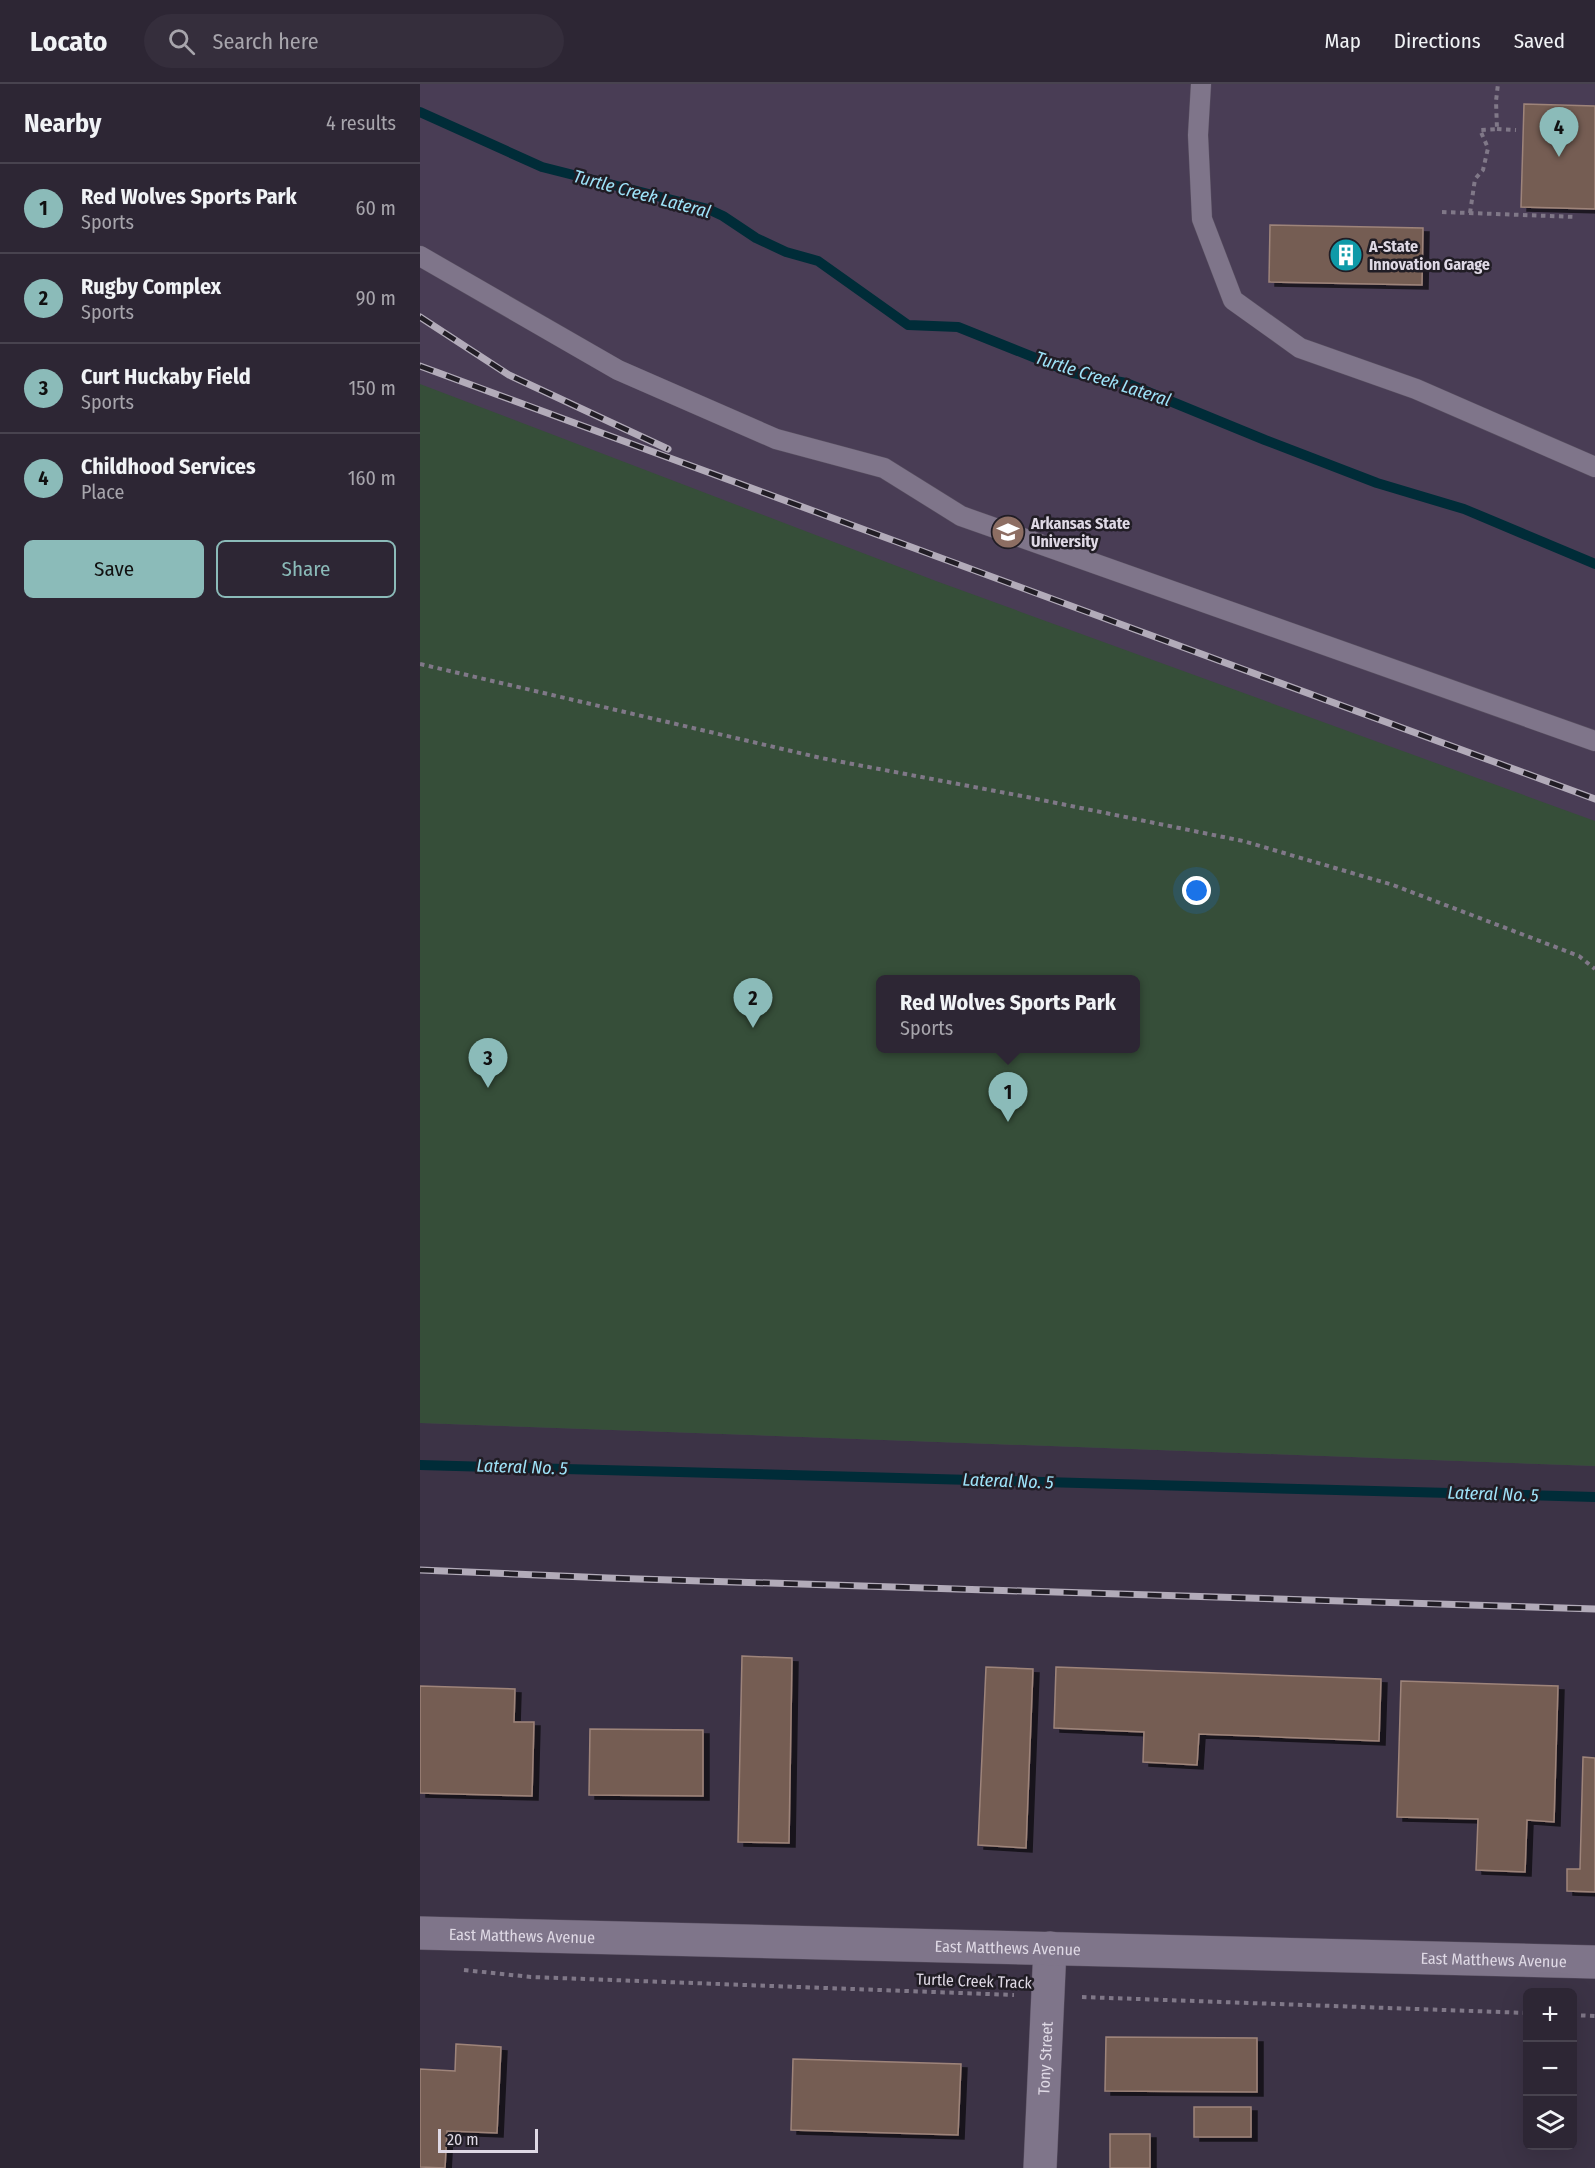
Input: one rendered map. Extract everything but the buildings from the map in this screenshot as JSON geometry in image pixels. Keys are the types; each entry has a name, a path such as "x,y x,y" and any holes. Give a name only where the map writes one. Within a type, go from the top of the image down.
{"street":[{"name":"East Matthews Avenue","path":"420,1933 1595,1962"},
{"name":"Tony Street","path":"1040,2168 1050,1948"}],"lane":[{"path":"1201,84 1198,135 1202,219 1233,300 1300,348 1416,389 1595,466"},
{"path":"420,256 618,370 776,439 884,468 961,516 1595,741"}],"path":[{"path":"1497,129 1498,84"},
{"path":"1470,213 1475,179 1483,170 1488,148 1480,130 1516,130"},
{"path":"1442,212 1576,217"},
{"path":"420,664 821,758 1243,841 1393,885 1579,956 1595,969"},
{"name":"Turtle Creek Track","path":"453,1969 531,1977 1523,2013"},
{"path":"1577,2015 1595,2016"}],"shaded area":[{"name":"Arkansas State University","path":"420,84 1595,84 1595,1466 420,1423"}],"green space":[{"name":"Arkansas State University","path":"420,384 936,581 1595,821 1595,1466 420,1423"}],"waterway":[{"name":"Turtle Creek Lateral","path":"420,112 542,167 708,209 756,238 786,252 818,261 908,325 958,327 1073,373 1126,383 1377,483 1464,509 1595,564"},
{"name":"Lateral No. 5","path":"420,1465 1595,1497"}],"railway":[{"path":"420,317 509,375 668,449"},
{"path":"420,366 1595,799"},
{"path":"420,1570 1595,1609"}],"place":[{"name":"Childhood Services","path":"1559,157"},
{"name":"A-State Innovation Garage","path":"1346,255"},
{"name":"Arkansas State University","path":"1008,532"},
{"name":"Rugby Complex","path":"753,1028"},
{"name":"Curt Huckaby Field","path":"488,1088"},
{"name":"Red Wolves Sports Park","path":"1008,1122"}]}
